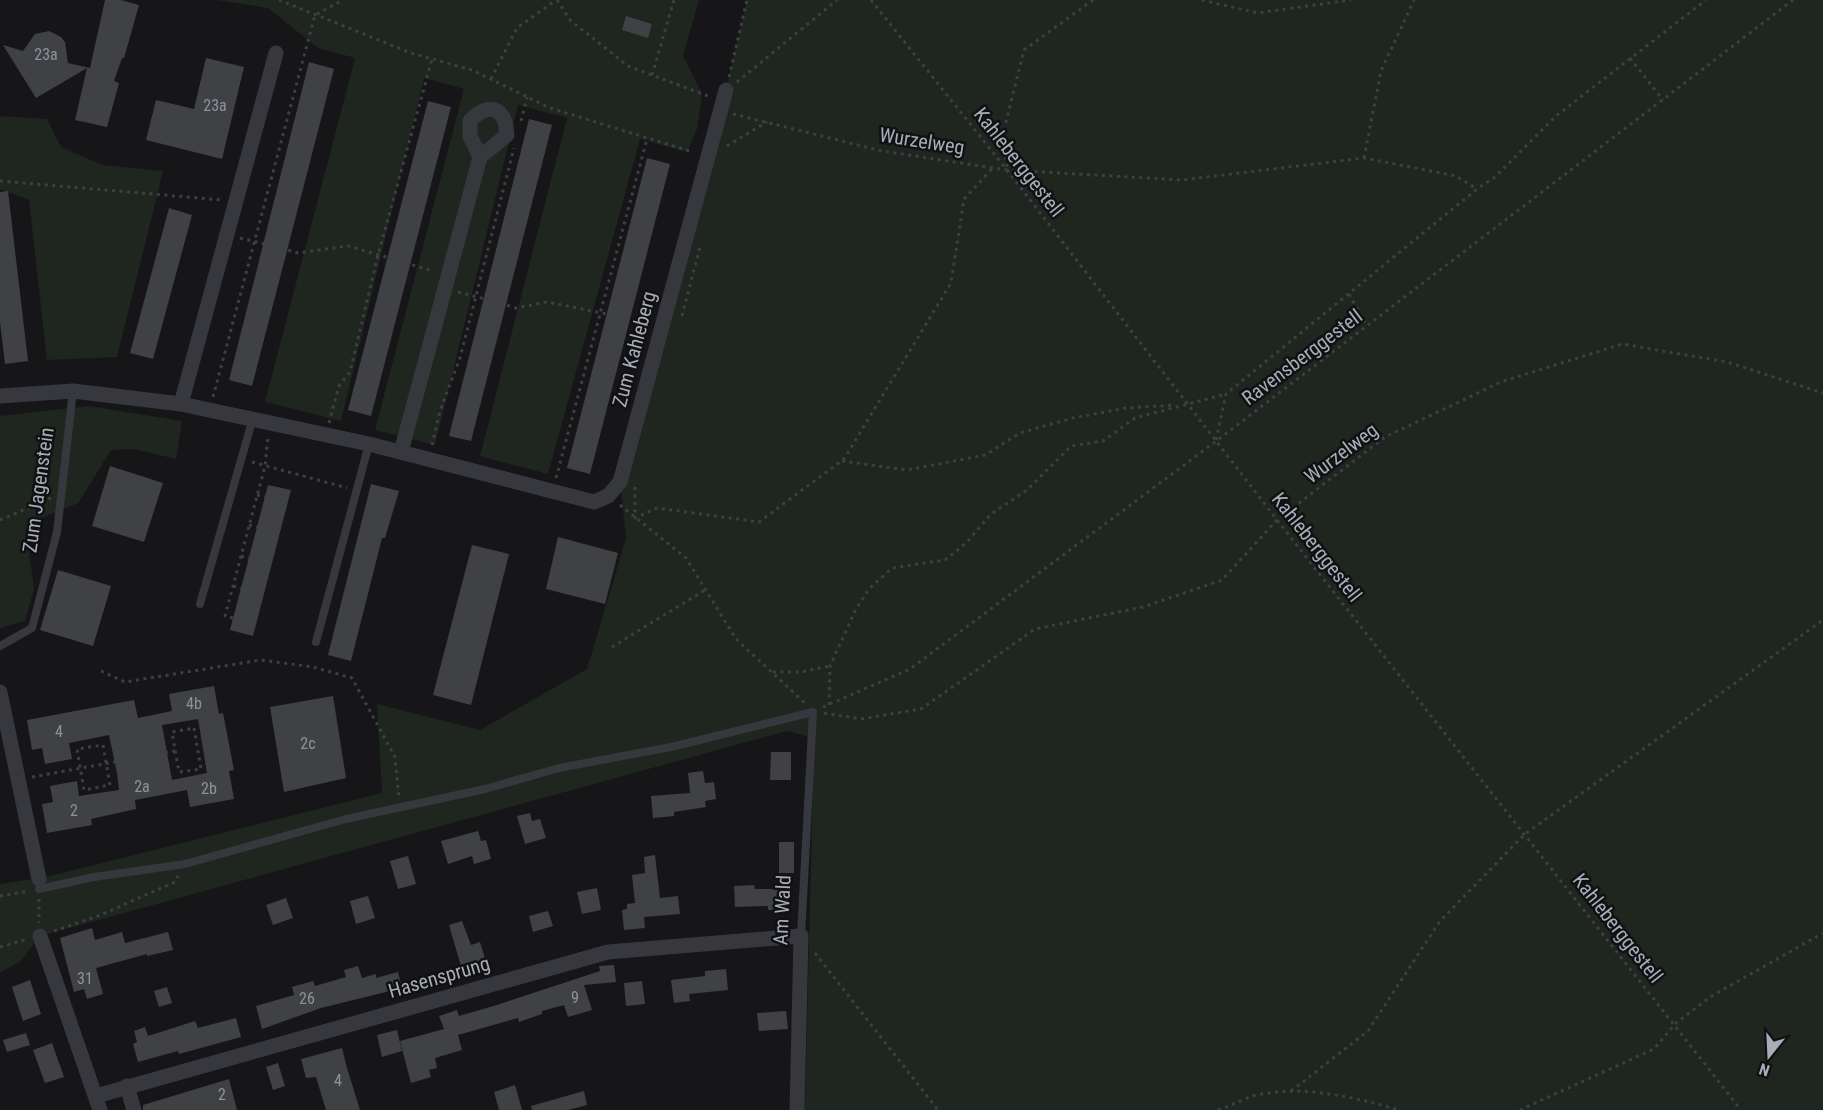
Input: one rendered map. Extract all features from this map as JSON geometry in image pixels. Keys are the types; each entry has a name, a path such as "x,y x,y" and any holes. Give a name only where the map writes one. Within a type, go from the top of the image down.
{"street":[{"path":"181,404 276,53"},
{"name":"Zum Kahleberg","path":"608,496 620,482 722,101"},
{"path":"401,452 480,157"},
{"path":"0,396 73,391 181,404 369,444 594,502 608,496"},
{"path":"0,692 39,884"},
{"name":"Hasensprung","path":"40,936 98,1103 127,1086 608,952 801,936"},
{"name":"Am Wald","path":"797,1110 801,936"},
{"path":"127,1086 134,1110"}],"lane":[{"name":"Zum Jagenstein","path":"0,646 32,628 57,532 73,391"},
{"path":"200,604 253,418"},
{"path":"316,642 369,444"},
{"path":"39,884 184,864 400,807 485,789 559,768 670,747 813,712"},
{"name":"Am Wald","path":"801,936 813,712"}],"path":[{"path":"279,0 290,2 315,15 411,53 472,70 527,97 587,121 708,156 767,122"},
{"path":"210,410 315,15 344,0"},
{"path":"490,79 517,28 557,0"},
{"name":"Wurzelweg","path":"557,0 570,20 628,66 722,101 767,122 882,151 1007,170 1182,180 1364,158 1456,176 1477,189"},
{"path":"652,75 674,0"},
{"path":"722,101 747,0"},
{"path":"722,101 837,0"},
{"name":"Kahleberggestell","path":"871,0 1007,170 1215,442 1741,1110"},
{"path":"1007,170 1002,138 1024,51 1093,0"},
{"path":"1203,0 1257,13 1351,0"},
{"path":"1364,158 1381,71 1414,0"},
{"path":"829,705 830,666 856,609 869,589 892,568 945,560 966,543 991,514 1027,490 1071,446 1102,441 1135,418 1226,394 1477,189 1496,177 1556,116 1706,0"},
{"name":"Ravensberggestell","path":"813,712 910,669 1215,442 1793,0"},
{"path":"1630,58 1663,100"},
{"path":"326,435 339,386 350,372 378,255 432,59"},
{"path":"519,130 527,97"},
{"path":"552,491 647,139"},
{"path":"429,459 440,411 460,358 516,141"},
{"path":"635,518 657,508 759,522 841,461 951,284 964,199 993,168"},
{"path":"0,182 236,201"},
{"path":"227,234 269,245"},
{"path":"280,248 298,253 348,246 393,260"},
{"path":"405,263 489,300"},
{"path":"1349,294 1367,326"},
{"path":"500,303 516,308 546,302 612,315"},
{"path":"624,318 662,328"},
{"name":"Wurzelweg","path":"813,712 861,719 921,709 1035,629 1143,607 1222,580 1277,520 1385,437 1501,382 1622,344 1727,362 1823,393"},
{"path":"1215,442 1226,394"},
{"path":"841,461 907,470 985,455 1020,433 1073,418 1126,408 1186,404"},
{"path":"233,618 225,616 265,466 269,422"},
{"path":"241,460 357,490"},
{"path":"0,520 61,494"},
{"path":"257,495 265,497"},
{"path":"608,496 686,558 736,639 813,712"},
{"path":"249,525 257,527"},
{"path":"241,556 249,558"},
{"path":"233,586 241,588"},
{"path":"612,647 705,590"},
{"path":"1291,1091 1368,1031 1440,921 1525,834 1823,620"},
{"path":"101,671 125,681 261,660 313,667 352,678 395,758 400,807"},
{"path":"772,672 801,672 830,666"},
{"path":"194,728 201,769 179,772 175,751 172,732 194,728"},
{"path":"103,745 110,785 84,790 80,768 77,749 103,745"},
{"path":"18,779 175,751"},
{"path":"0,947 98,916 175,882 184,864"},
{"path":"0,896 39,884 40,936"},
{"path":"1520,1110 1654,1049 1675,1024 1710,997 1823,933"},
{"path":"801,936 938,1110"},
{"path":"1218,1110 1253,1096 1291,1091 1367,1101 1399,1110"}],"shaded area":[{"path":"217,0 699,0 683,56 702,93 697,129 687,152 640,139 548,474 480,456 567,118 518,105 435,445 375,430 464,89 424,78 341,421 265,402 355,58 318,48 268,8"},
{"path":"747,0 1823,0 1823,1110 805,1110 814,738 787,731 40,936 20,962 0,972 0,884 46,877 382,793 377,704 480,730 587,669 626,538 620,482 726,90"},
{"path":"0,116 47,119 61,147 102,165 163,171 117,357 47,360 29,200 0,189"},
{"path":"89,406 182,421 176,459 134,449 111,450 78,503 34,521 26,529 34,589 25,621 0,628 0,416"}],"building":[{"path":"105,0 121,0 139,5 124,58 122,58 114,81 119,83 107,127 75,120 87,68 36,98 3,45 23,51 35,34 49,31 61,37 65,42 68,63 90,68"},
{"path":"626,16 652,24 648,38 622,30"},
{"path":"206,58 244,67 222,159 146,140 156,100 194,109"},
{"path":"309,62 334,69 252,386 229,380"},
{"path":"428,101 451,107 371,416 348,410"},
{"path":"529,119 552,125 471,441 449,436"},
{"path":"647,158 670,164 590,474 567,468"},
{"path":"8,191 28,361 5,364 0,322 0,192"},
{"path":"169,208 192,215 153,359 130,353"},
{"path":"110,466 163,483 144,542 92,526"},
{"path":"371,484 399,491 385,538 382,538 351,661 328,655"},
{"path":"268,485 291,490 253,636 230,630"},
{"path":"558,537 618,553 605,604 546,589"},
{"path":"472,545 509,554 471,705 433,695"},
{"path":"58,570 111,586 93,646 40,630"},
{"path":"214,686 219,714 223,713 234,770 229,771 234,799 190,807 187,790 135,800 136,809 91,819 92,825 47,833 42,804 53,802 50,786 77,781 79,796 119,790 117,773 109,735 69,743 72,759 45,764 42,748 32,750 27,720 134,700 138,718 172,711 169,694","holes":["198,719 207,773 172,780 162,725"]},
{"path":"333,696 346,778 284,792 270,707"},
{"path":"771,752 791,752 791,780 770,780"},
{"path":"703,771 705,783 714,782 716,799 705,801 706,807 674,812 674,816 653,818 651,796 690,793 688,773"},
{"path":"530,813 532,821 540,819 546,838 525,844 517,816"},
{"path":"478,831 481,841 486,840 491,859 474,864 472,856 448,864 441,841"},
{"path":"779,842 794,842 794,873 779,873"},
{"path":"655,855 660,898 678,896 680,914 644,917 645,928 624,930 622,910 627,909 627,904 635,903 632,875 645,873 644,857"},
{"path":"408,856 416,884 398,889 390,861"},
{"path":"754,885 755,889 787,889 787,910 768,910 768,906 735,907 734,886"},
{"path":"597,888 601,910 582,914 577,892"},
{"path":"368,896 375,918 356,924 350,901"},
{"path":"286,898 293,918 273,925 266,905"},
{"path":"548,911 553,926 533,932 529,916"},
{"path":"462,921 471,945 480,942 487,965 463,973 449,925"},
{"path":"92,928 95,940 122,932 125,943 168,932 173,950 147,956 147,954 96,968 103,994 87,999 84,989 74,992 60,938"},
{"path":"614,965 616,982 584,985 592,1010 568,1017 564,1005 542,1011 542,1014 519,1022 518,1018 458,1035 462,1050 435,1058 437,1068 429,1070 431,1077 411,1083 400,1041 444,1029 439,1016 457,1010 459,1016 497,1005 600,971 599,966"},
{"path":"358,966 362,978 376,974 376,978 398,972 402,988 321,1008 262,1029 256,1006 294,995 292,987 313,981 315,986 346,977 344,970"},
{"path":"726,969 728,990 689,994 690,1001 674,1003 671,980 705,976 705,971"},
{"path":"30,980 41,1014 23,1021 12,987"},
{"path":"642,981 645,1004 626,1006 624,983"},
{"path":"167,987 172,1003 159,1007 154,991"},
{"path":"786,1011 788,1029 759,1031 757,1013"},
{"path":"236,1018 241,1037 179,1054 178,1051 138,1062 133,1044 137,1042 134,1031 145,1027 148,1036 195,1021 198,1028"},
{"path":"397,1030 402,1051 382,1057 377,1035"},
{"path":"26,1033 30,1045 7,1052 3,1040"},
{"path":"52,1043 64,1077 45,1083 33,1050"},
{"path":"342,1048 360,1110 326,1110 316,1077 306,1078 301,1059"},
{"path":"278,1063 285,1086 273,1090 266,1067"},
{"path":"229,1079 237,1110 143,1110 143,1105"},
{"path":"515,1085 522,1110 499,1110 494,1092"},
{"path":"584,1091 587,1105 568,1110 532,1110 531,1106"}]}
